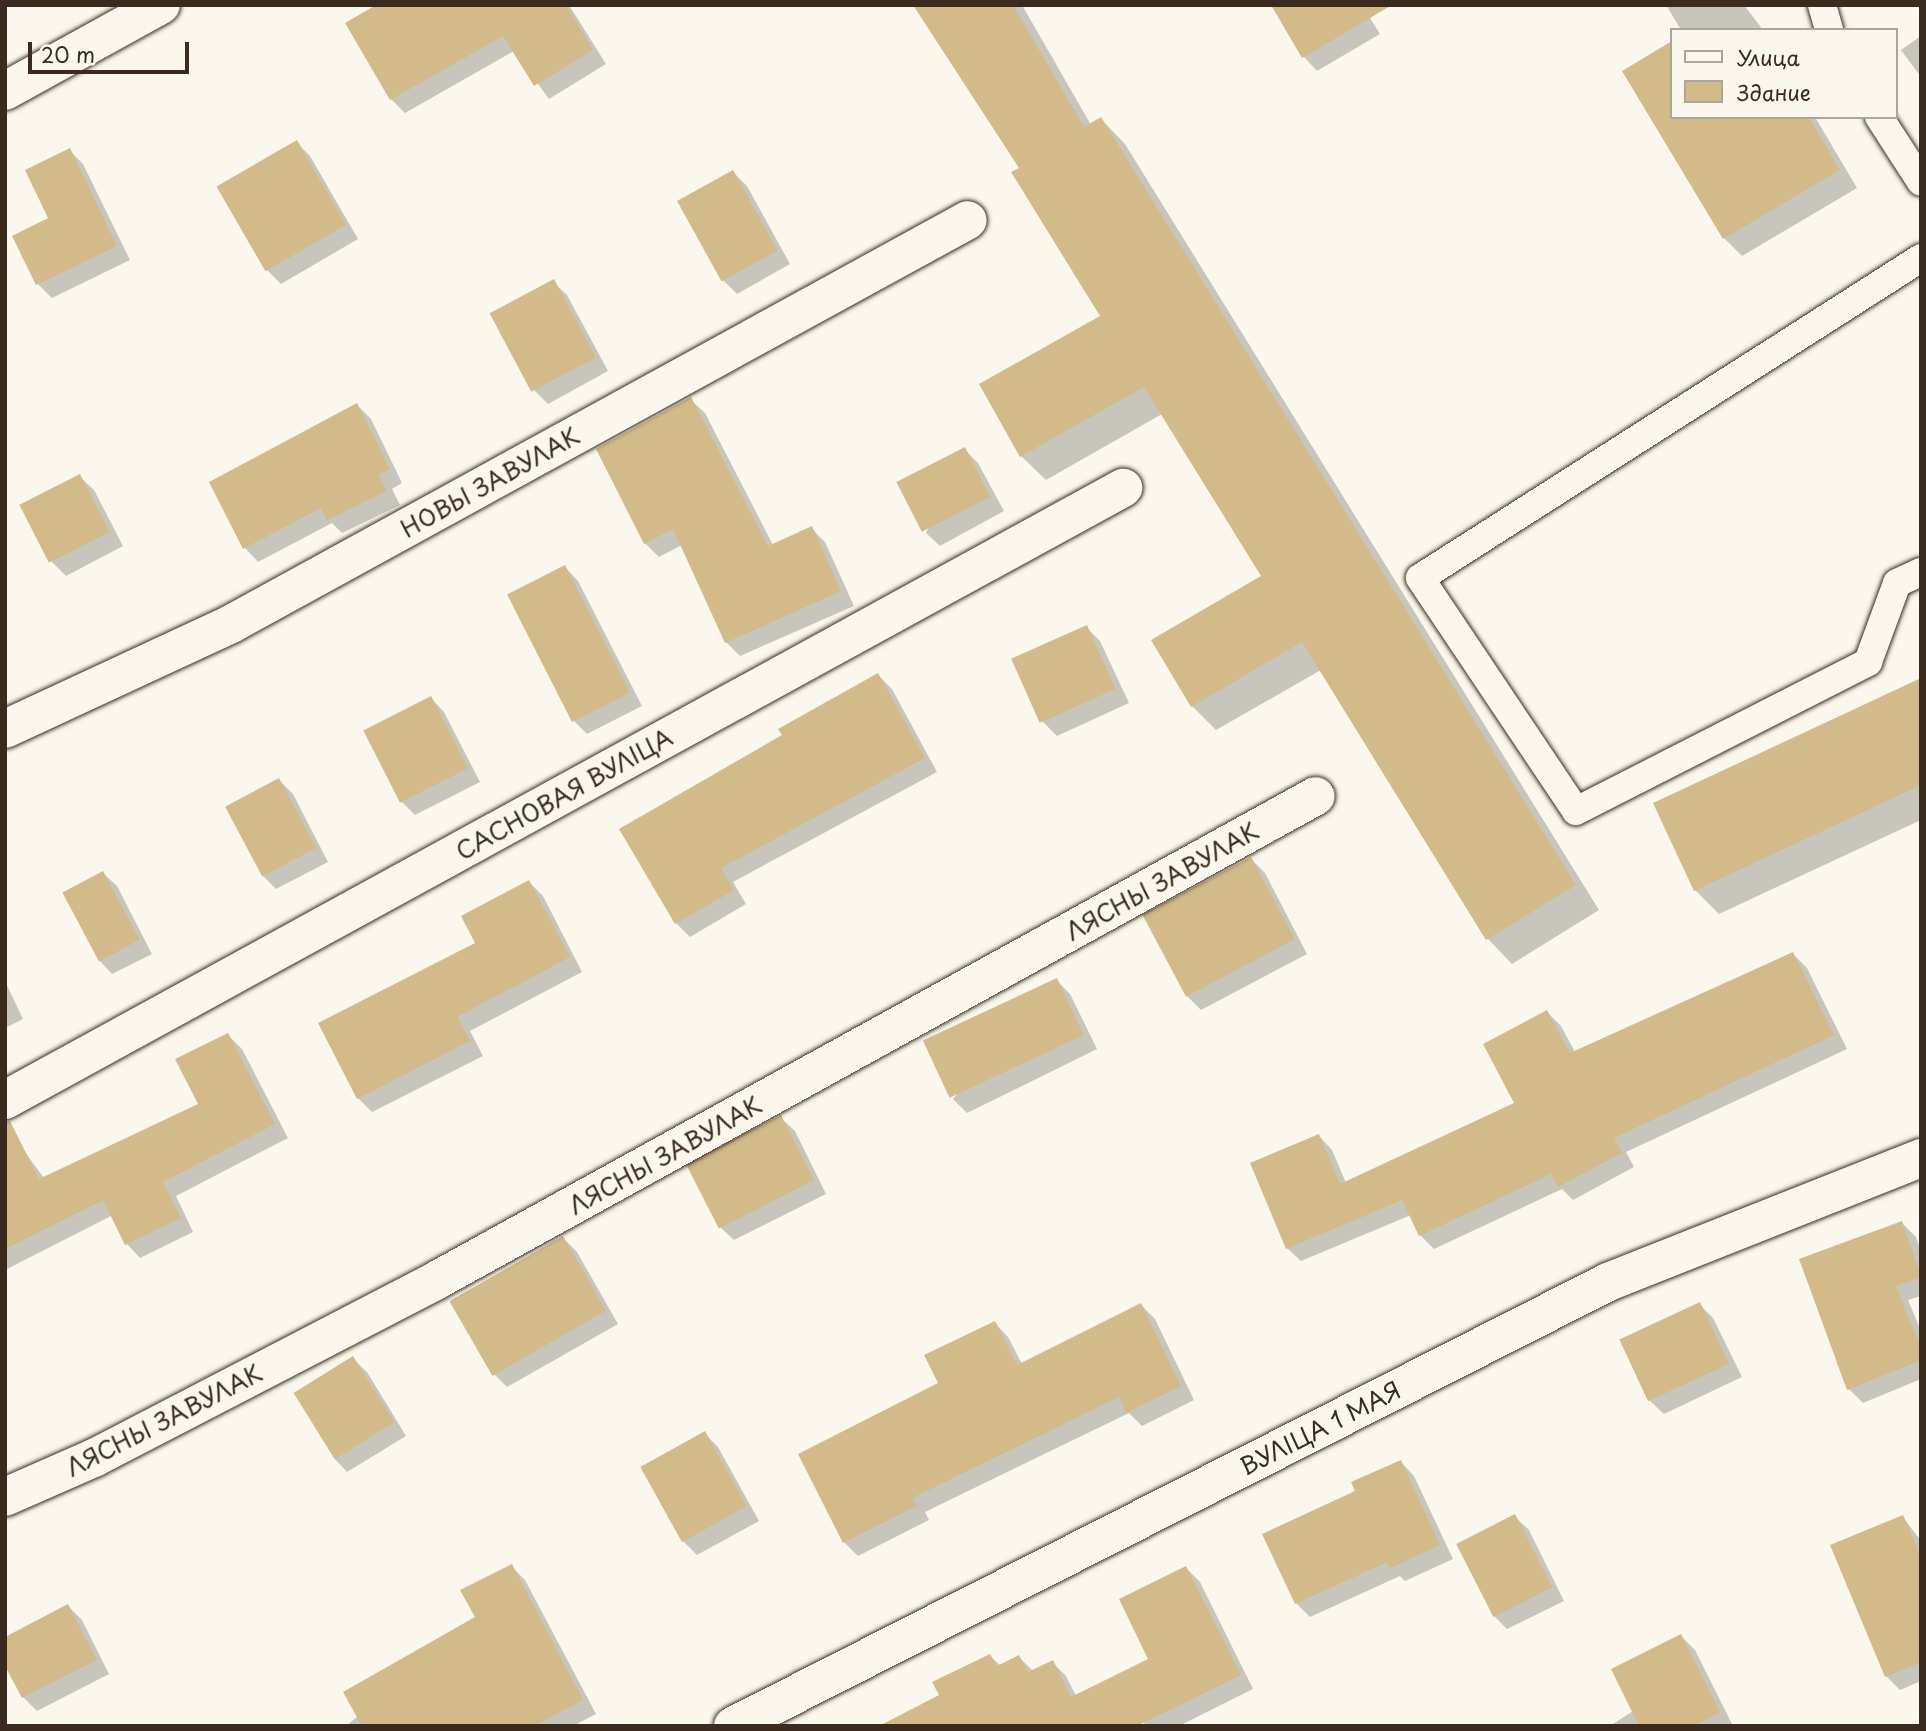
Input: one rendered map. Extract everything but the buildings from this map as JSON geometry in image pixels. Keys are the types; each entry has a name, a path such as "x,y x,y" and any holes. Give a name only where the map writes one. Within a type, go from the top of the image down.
{"street":[{"path":"5,91 161,5"},
{"name":"НОВЫ ЗАВУЛАК","path":"5,729 231,624 968,220"},
{"name":"САСНОВАЯ ВУЛІЦА","path":"5,1100 1123,488"},
{"name":"ЛЯСНЫ ЗАВУЛАК","path":"5,1497 94,1458 437,1280 1316,796"},
{"name":"ВУЛІЦА 1 МАЯ","path":"733,1726 1608,1282 1921,1158"}],"lane":[{"path":"1822,5 1828,28"},
{"path":"1880,119 1921,182"},
{"path":"1921,258 1420,578 1576,811 1868,662 1897,583 1921,572"}]}
